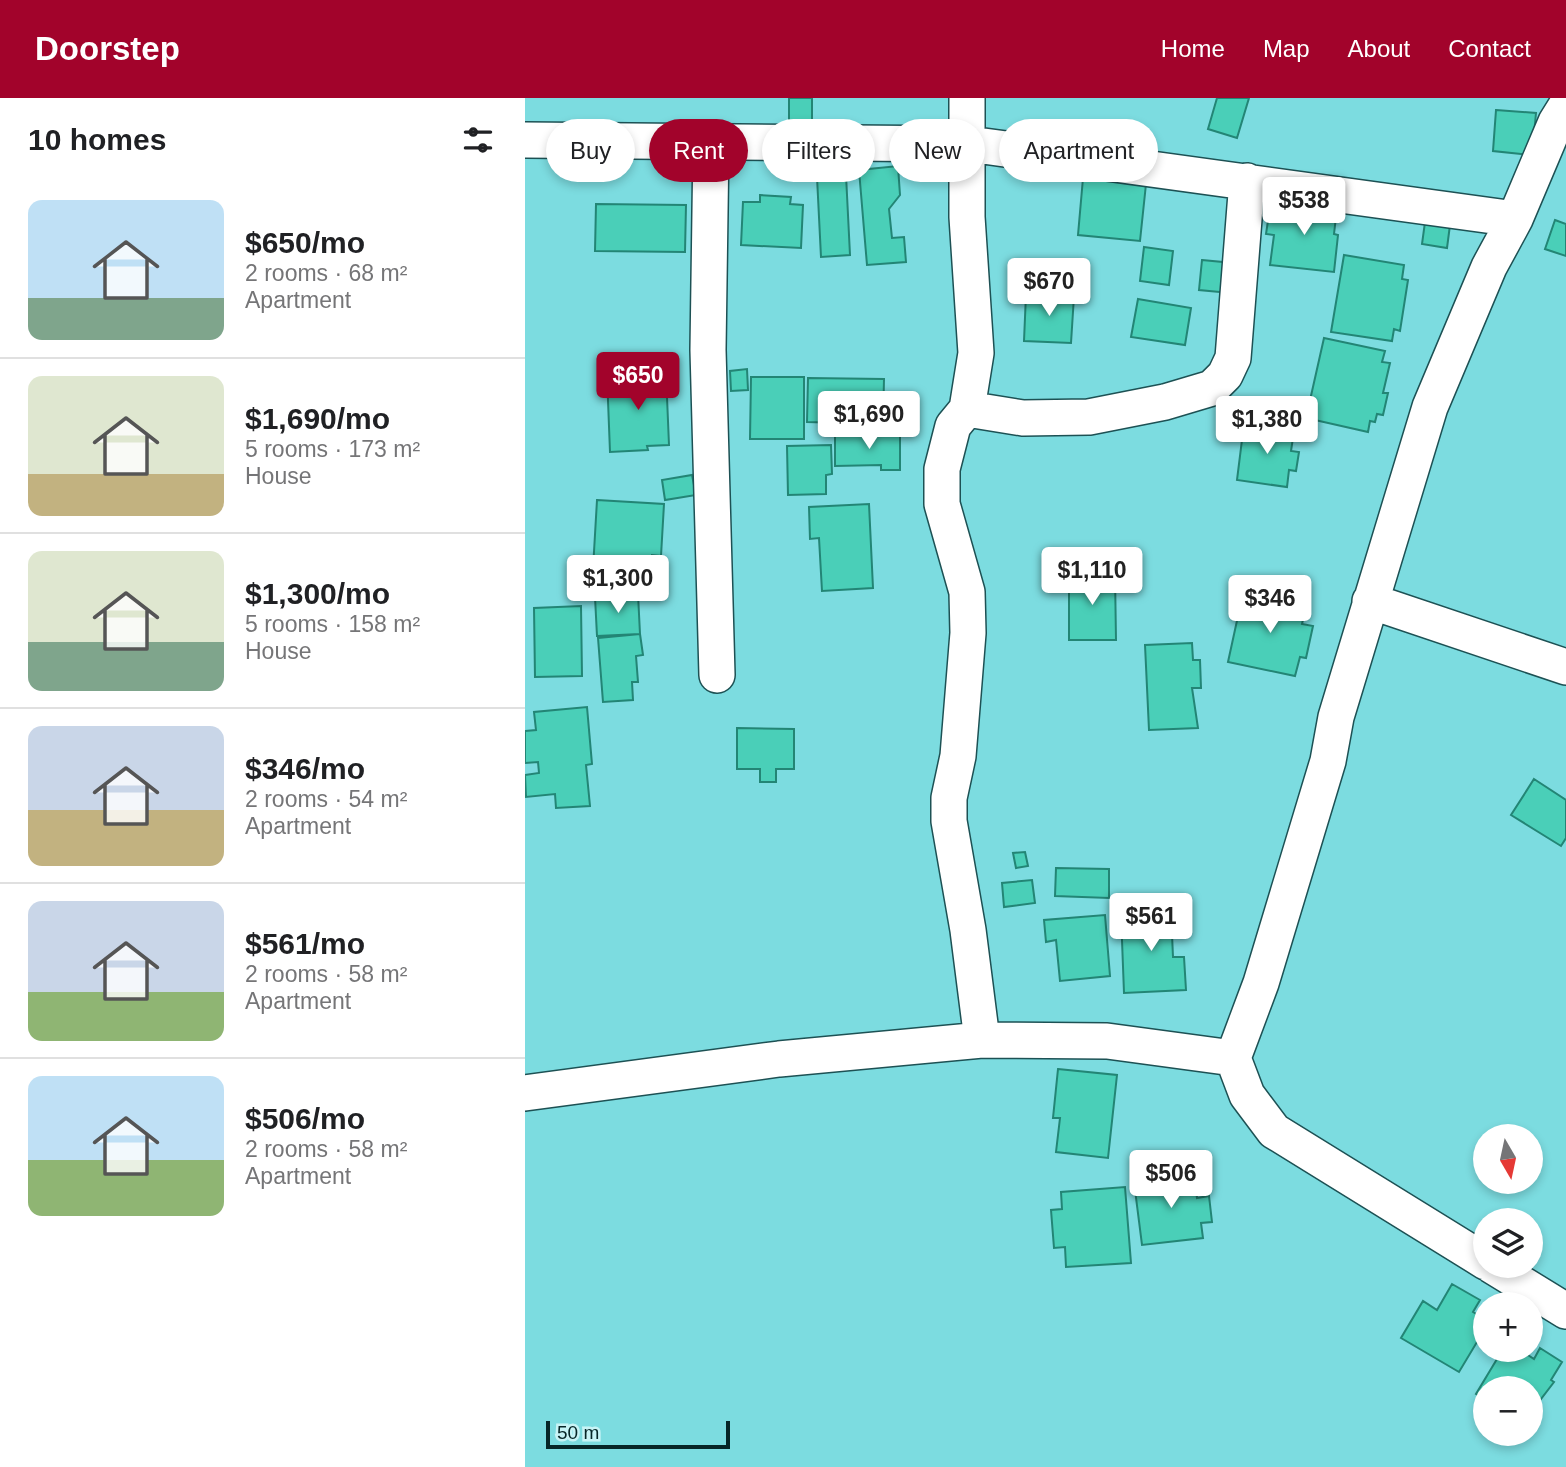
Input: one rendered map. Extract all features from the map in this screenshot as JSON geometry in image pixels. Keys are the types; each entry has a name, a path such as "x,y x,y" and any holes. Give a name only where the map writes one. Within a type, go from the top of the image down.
{"street":[{"path":"967,98 967,119"},
{"path":"1473,1254 1274,1131 1247,1095 1233,1058 1261,983 1328,761 1336,717 1370,601 1430,407 1489,267 1515,219 1556,122 1566,106"},
{"path":"525,140 649,142"},
{"path":"748,143 889,144"},
{"path":"985,146 1515,219"},
{"path":"967,410 1024,418 1089,417 1165,402 1212,388 1225,375 1233,358 1247,181"},
{"path":"710,182 708,350 717,676"},
{"path":"967,182 967,217 976,353 967,410 953,426 942,469 942,505 967,592 968,633 958,755 949,798 949,821 968,930 982,1040"},
{"path":"1370,601 1566,667"},
{"path":"525,1093 779,1059 982,1040 1107,1041 1233,1058"},
{"path":"1512,1278 1566,1311"}],"building":[{"path":"789,98 812,98 812,119 789,119"},
{"path":"1217,98 1249,98 1237,138 1208,129"},
{"path":"1496,110 1536,113 1532,155 1493,151"},
{"path":"889,167 889,182 899,182 900,195 889,209 892,238 904,237 906,262 867,265 860,182 875,182 875,168"},
{"path":"817,182 846,182 850,255 821,257"},
{"path":"1083,182 1146,184 1140,241 1078,235"},
{"path":"760,195 791,197 790,204 803,205 801,248 741,245 743,202 760,202"},
{"path":"1291,196 1320,199 1319,215 1336,217 1334,234 1338,235 1334,272 1270,265 1274,235 1266,234 1269,214 1288,216"},
{"path":"596,204 686,205 685,252 595,251"},
{"path":"1555,220 1566,224 1566,256 1545,249"},
{"path":"1425,222 1450,225 1447,248 1422,244"},
{"path":"1144,247 1173,251 1169,285 1140,281"},
{"path":"1344,255 1404,265 1402,279 1408,280 1400,331 1394,329 1392,341 1331,332"},
{"path":"1202,260 1233,263 1230,293 1199,290"},
{"path":"1026,294 1074,296 1071,343 1024,341"},
{"path":"1138,299 1191,308 1185,345 1131,337"},
{"path":"1324,338 1385,351 1382,362 1390,363 1383,393 1388,393 1383,415 1377,414 1375,422 1370,421 1368,432 1306,418"},
{"path":"747,369 748,390 731,391 730,371"},
{"path":"666,373 669,445 647,446 648,450 610,452 607,375"},
{"path":"751,377 804,377 804,439 750,439"},
{"path":"808,378 884,379 883,424 807,422"},
{"path":"1244,424 1294,431 1291,451 1299,452 1296,471 1289,470 1287,487 1237,480"},
{"path":"900,435 900,470 881,470 881,465 835,466 835,436"},
{"path":"831,445 832,474 826,475 826,494 788,495 787,446"},
{"path":"692,475 696,495 665,500 662,480"},
{"path":"597,500 664,504 661,556 652,555 652,572 593,569"},
{"path":"869,504 873,588 822,591 819,538 810,539 809,507"},
{"path":"1069,574 1115,574 1116,640 1069,640"},
{"path":"1243,593 1306,607 1302,624 1313,626 1306,658 1300,657 1295,676 1228,662"},
{"path":"638,594 640,634 597,636 595,597"},
{"path":"581,606 582,676 535,677 534,608"},
{"path":"640,634 643,655 636,656 638,682 632,682 633,700 603,702 598,638"},
{"path":"1192,643 1193,660 1200,660 1201,688 1192,688 1198,728 1149,730 1145,645"},
{"path":"587,707 592,764 586,765 590,806 556,808 555,794 526,797 525,775 539,773 538,762 525,763 525,731 536,730 534,712"},
{"path":"737,728 794,729 794,769 776,769 776,782 760,782 760,769 737,769"},
{"path":"1534,779 1566,800 1566,838 1561,846 1511,815"},
{"path":"1025,852 1028,866 1016,868 1013,853"},
{"path":"1056,868 1109,869 1109,898 1055,896"},
{"path":"1032,880 1035,903 1004,907 1002,883"},
{"path":"1175,911 1177,934 1172,934 1173,957 1184,957 1186,990 1124,993 1121,914"},
{"path":"1105,915 1110,976 1060,981 1056,940 1046,942 1044,920"},
{"path":"1058,1069 1117,1075 1108,1158 1056,1152 1060,1118 1053,1118"},
{"path":"1194,1175 1197,1198 1209,1196 1212,1222 1201,1223 1203,1238 1142,1245 1134,1182"},
{"path":"1125,1187 1131,1263 1066,1267 1065,1247 1054,1248 1051,1210 1062,1209 1061,1192"},
{"path":"1452,1284 1473,1296 1473,1349 1459,1372 1401,1338 1423,1301 1437,1310"},
{"path":"1543,1350 1562,1362 1551,1380 1554,1382 1543,1396 1543,1376 1487,1376 1495,1362 1543,1362"}]}
